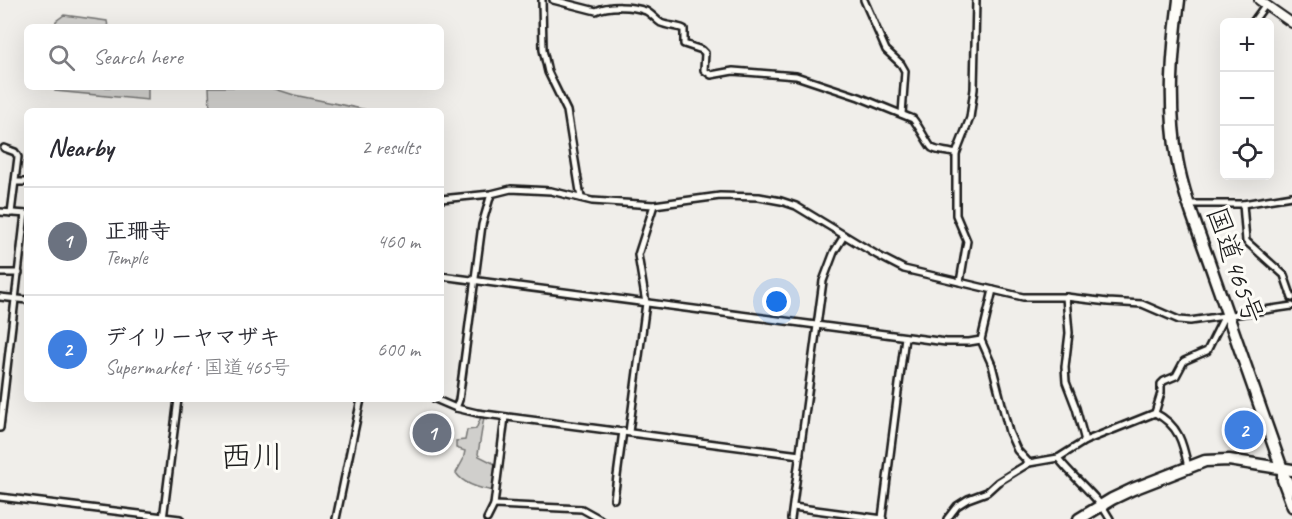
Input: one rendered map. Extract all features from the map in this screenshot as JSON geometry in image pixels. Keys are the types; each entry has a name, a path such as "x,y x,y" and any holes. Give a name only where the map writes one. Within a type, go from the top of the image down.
{"highway":[{"name":"国道465号","path":"1179,0 1172,56 1172,112 1178,160 1189,204 1226,317 1287,470"},
{"path":"1079,519 1102,504 1133,489 1215,459 1287,470"}],"main road":[{"path":"1262,2 1292,23"},
{"path":"1287,470 1292,489"},
{"path":"1287,470 1282,480 1292,507"}],"street":[{"path":"542,0 543,50 548,72 567,111 581,198"},
{"path":"553,0 596,11 610,7 617,9 623,6 648,12 661,22 684,29 684,44 705,53 704,70 706,73 711,75 733,71 796,76 859,97 913,119 920,127 928,144 934,149 956,154"},
{"path":"864,0 886,50 905,71 902,114"},
{"path":"960,282 967,241 956,215 956,154 970,118 975,89 976,0"},
{"path":"1255,18 1262,2"},
{"path":"4,148 15,152 18,157 11,213"},
{"path":"15,182 24,182"},
{"path":"444,200 512,189 551,191 592,201 654,205 720,196 759,196 796,207 904,269 1023,297 1066,297 1142,304 1179,320 1190,321 1292,306"},
{"path":"456,408 459,400 482,225 491,194"},
{"path":"1189,204 1243,204 1292,196"},
{"path":"1243,204 1246,241 1284,275 1292,298"},
{"path":"614,499 645,303 638,255 654,205"},
{"path":"0,212 24,214"},
{"path":"0,428 24,231"},
{"path":"791,519 824,281 834,252 844,236"},
{"path":"0,273 19,273"},
{"path":"444,276 953,343 981,340"},
{"path":"993,290 981,340 992,365 1009,432 1017,450 1029,463"},
{"path":"0,297 24,300"},
{"path":"1066,297 1069,333 1065,367 1066,382 1076,408 1084,441"},
{"path":"1155,413 1161,393 1161,384 1176,376 1184,362 1207,351 1226,317"},
{"path":"793,507 883,519 905,337"},
{"path":"164,518 178,402"},
{"path":"336,519 360,402"},
{"path":"442,402 456,408 505,417 800,455"},
{"path":"947,519 957,506 987,492 998,482 1029,463 1058,458 1084,441 1155,413 1167,419 1182,440 1188,467"},
{"path":"487,519 494,505 505,417"},
{"path":"1058,458 1084,488 1102,504 1110,519"},
{"path":"0,497 180,519"},
{"path":"494,505 582,509 600,519"}],"shaded area":[{"path":"64,15 107,21 108,24 56,24"},
{"path":"148,90 148,100 55,91"},
{"path":"209,90 278,90 357,108 210,108"},
{"path":"481,417 484,417 478,454 497,465 495,491 468,483 456,473 465,451 456,448 456,441 465,440 467,430 476,429"}],"place":[{"name":"デイリーヤマザキ","path":"1244,430"},
{"name":"正珊寺","path":"432,433"}],"district":[{"name":"西川","path":"252,456"}]}
